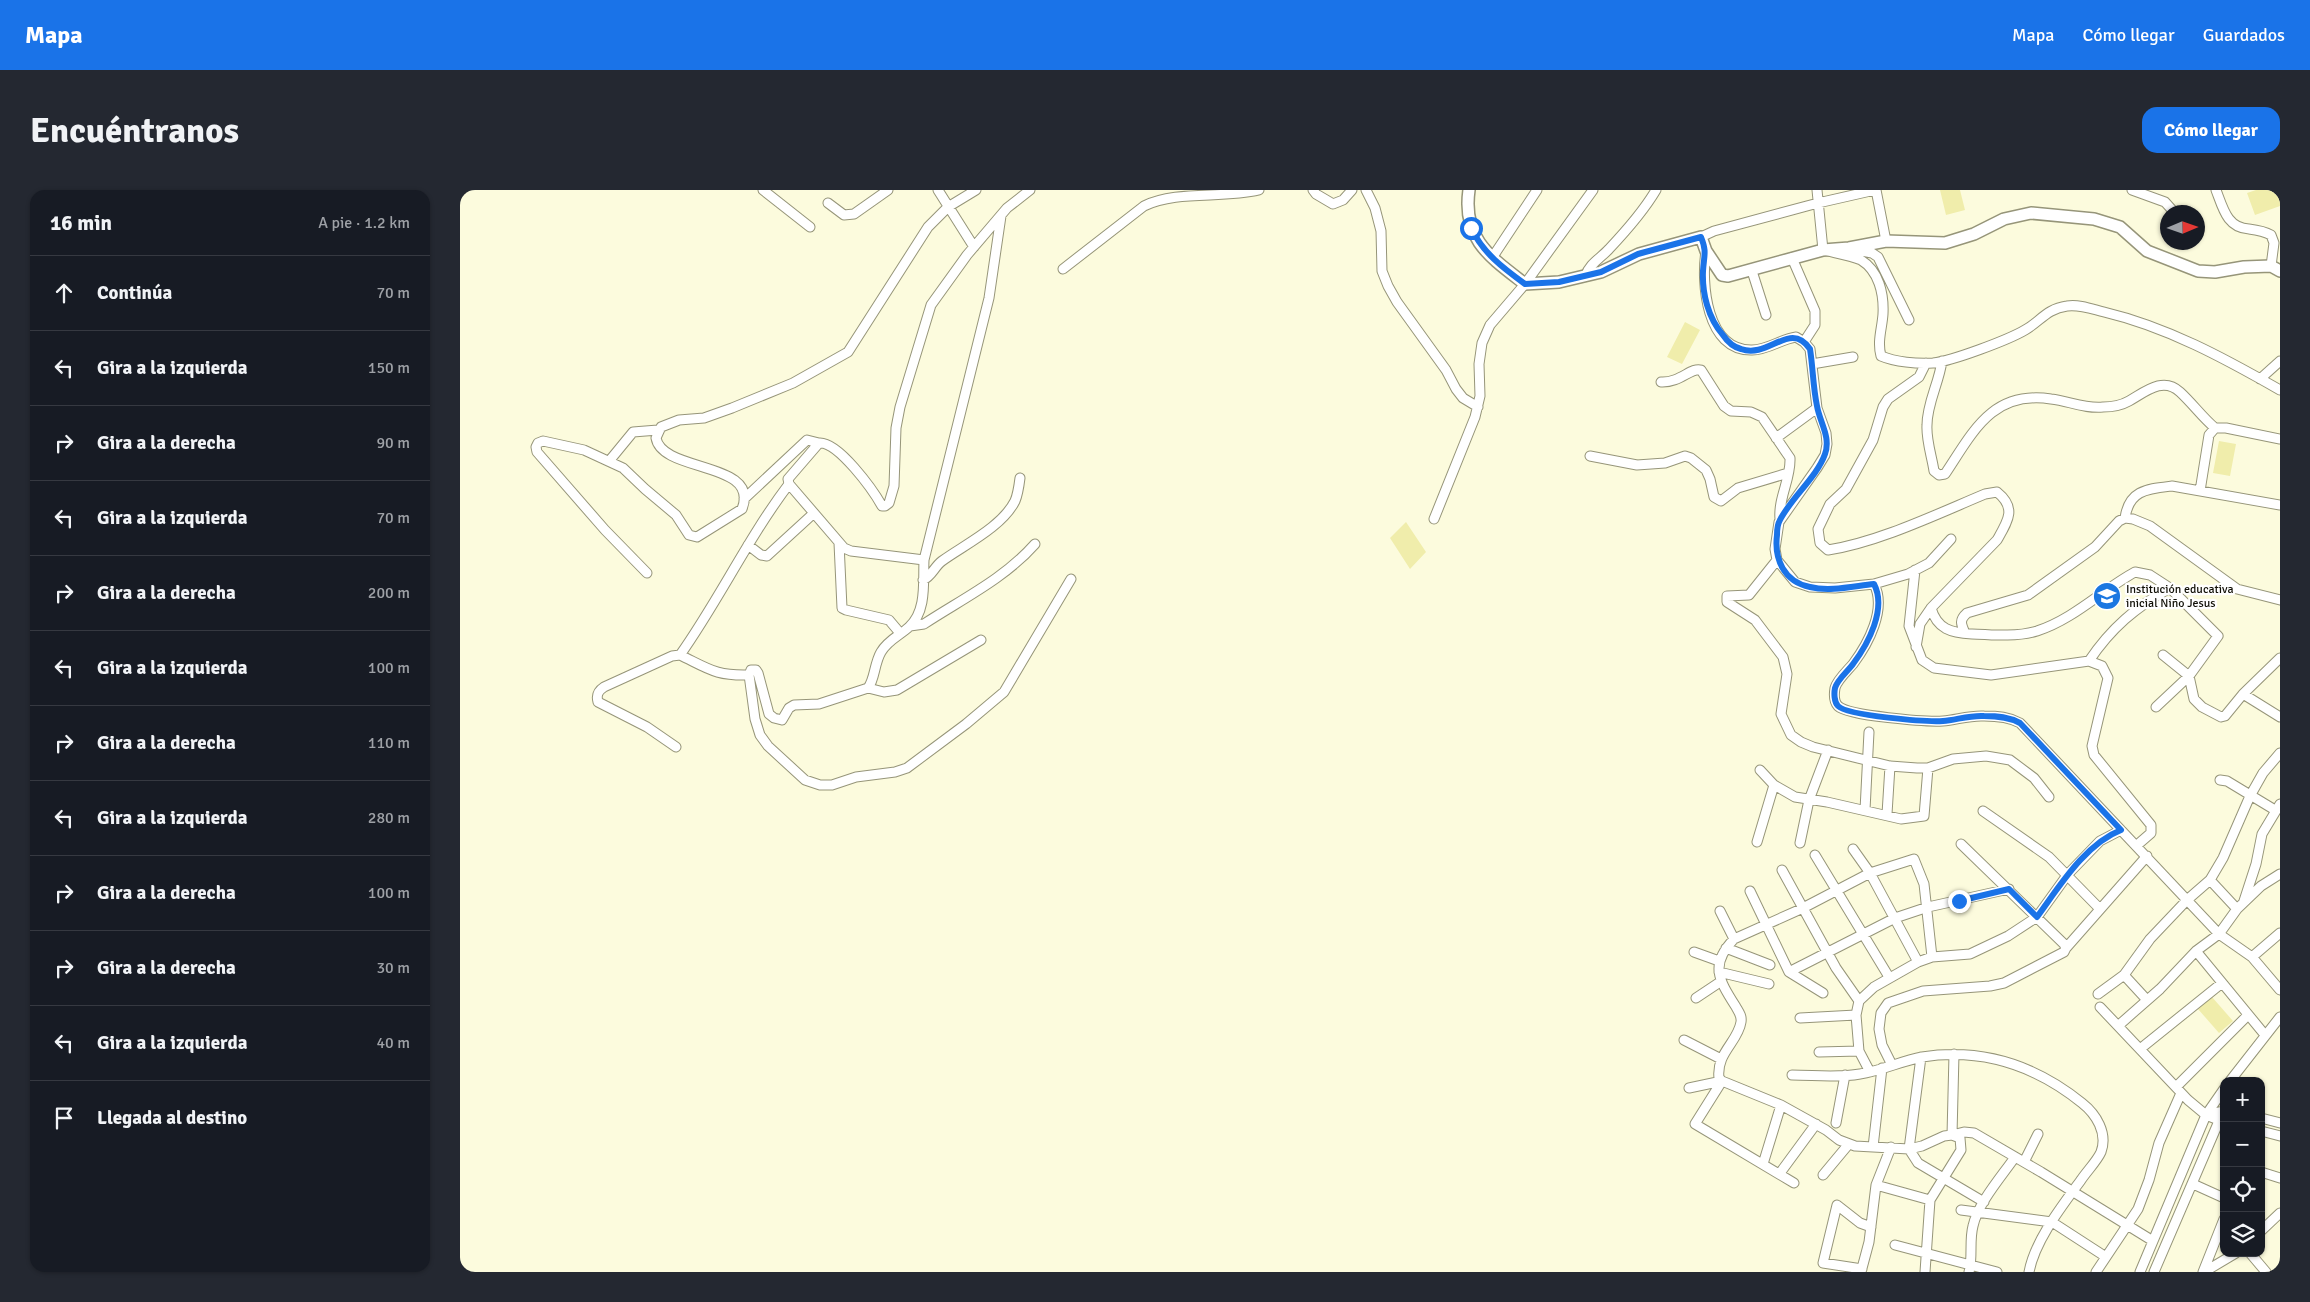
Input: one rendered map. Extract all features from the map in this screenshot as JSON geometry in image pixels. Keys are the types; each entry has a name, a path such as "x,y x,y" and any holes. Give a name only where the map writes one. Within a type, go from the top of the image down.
{"street":[{"path":"763,190 810,227"},
{"path":"828,203 844,215 854,214 888,190"},
{"path":"938,190 974,247"},
{"path":"610,460 633,432 658,430 664,425 678,420 704,418 732,408 793,383 848,352 928,228 948,207 976,190"},
{"path":"744,499 807,440 824,442 835,449 856,470 882,506 886,506 889,503 894,486 896,428 900,407 930,305 974,247 1015,201 1030,190"},
{"path":"1063,269 1144,206 1156,200 1221,196 1259,190"},
{"path":"1313,190 1332,204 1343,200 1352,190"},
{"path":"1366,190 1375,208 1381,231 1382,271 1396,302 1446,370 1463,398 1478,407"},
{"path":"1469,190 1468,215 1476,238 1492,258 1525,284 1559,282 1601,272 1638,254 1701,237 1714,231 1860,192 1875,190 1886,241"},
{"path":"1492,258 1537,190"},
{"path":"1434,519 1478,407 1480,396 1478,364 1482,343 1490,325 1525,284 1593,190"},
{"path":"1586,275 1593,264 1611,247 1647,206 1656,190"},
{"path":"1817,190 1823,250"},
{"path":"2132,190 2166,202 2168,205"},
{"path":"1701,237 1706,251 1722,275 1728,276 1752,271 1823,250 1849,248 1886,241 1944,243 1974,234 2004,219 2031,213 2094,219 2120,227 2147,251 2198,271 2215,272 2244,267 2276,269 2274,243 2271,235 2258,230 2236,227 2229,221 2216,190"},
{"path":"868,688 871,684 874,664 880,653 888,642 910,626 921,606 924,560 989,298 1001,216"},
{"path":"1849,248 1872,253 1878,257 1910,320"},
{"path":"1823,250 1860,260 1875,274 1882,290 1883,314 1878,345 1881,356 1889,360 1926,363 1942,361 2026,330 2047,312 2067,306 2078,306 2127,318 2200,346 2280,390"},
{"path":"1706,251 1703,272 1708,309 1718,330 1729,342 1740,349 1754,351 1796,337 1810,349 1817,408 1826,433 1825,455 1780,520"},
{"path":"1792,258 1815,311 1814,325 1804,342"},
{"path":"1752,271 1766,315"},
{"path":"1812,364 1853,357"},
{"path":"1942,361 1940,377 1928,412 1926,427 1934,471 1939,475 1945,474 1977,425 1988,414 1999,406 2017,400 2046,398 2062,400 2084,407 2103,407 2123,403 2147,389 2163,385 2180,391 2202,417 2215,428 2226,428 2280,439"},
{"path":"2260,379 2280,361"},
{"path":"1916,648 1920,624 1930,608 1997,540 2005,527 2010,512 2007,500 1997,492 1985,494 1907,526 1840,548 1828,550 1820,543 1818,529 1830,504 1846,489 1873,440 1883,407 1888,400 1919,377 1926,363"},
{"path":"1661,382 1680,380 1696,369 1701,370 1724,406 1731,411 1758,413 1790,458 1779,507 1780,520 1775,549 1777,560 1795,582 1810,587 1835,588 1874,584 1915,570 1928,563 1951,540"},
{"path":"1776,438 1817,408"},
{"path":"2200,491 2209,435 2215,428"},
{"path":"647,573 604,530 563,484 537,452 536,448 538,443 543,442 584,450 610,460 623,468 676,515 691,537 697,537 742,509 743,489 734,480 676,457 660,448 656,438 658,430"},
{"path":"680,655 712,609 765,516 789,484 790,476 819,442"},
{"path":"1590,456 1637,465 1665,463 1685,456 1691,458 1706,470 1714,497 1718,501 1725,499 1738,488 1788,473"},
{"path":"923,580 930,576 942,561 981,536 1010,509 1016,498 1020,478"},
{"path":"789,484 839,543 851,551 924,560"},
{"path":"2125,518 2130,502 2135,495 2147,490 2172,486 2280,505"},
{"path":"748,545 761,555 767,556 814,513"},
{"path":"1965,633 1960,622 1967,613 2028,595 2095,547 2119,521 2125,518 2150,526 2237,589 2280,600"},
{"path":"839,543 842,608 889,620 900,633"},
{"path":"910,626 924,624 994,580 1020,560 1035,544"},
{"path":"1777,560 1749,595 1727,596 1726,602 1755,620 1783,658 1787,674 1781,714 1791,735 1801,742 1890,766 1928,768 1953,759 1986,756 2010,760 2034,778 2048,798"},
{"path":"1915,570 1909,626 1922,660 1934,668 1991,675 2089,661 2102,666 2108,678 2092,746 2094,755 2151,825 2151,833 2136,846"},
{"path":"1930,608 1934,621 1942,627 1965,633 2008,634 2036,631 2074,613 2110,586 2135,572 2150,575 2170,588 2218,636 2189,676 2156,707"},
{"path":"980,640 897,690 884,692 868,688 819,704 794,705 789,708 782,720 771,717 766,710 757,671 751,670 749,675 755,719 760,735 768,746 805,780 826,786 838,784 856,777 895,772 907,768 959,730 1004,692 1071,579"},
{"path":"1874,584 1878,592 1879,608 1862,652 1835,687 1834,699 1838,706 1849,712 1922,722 1982,716 2010,718 2020,723 2219,934 2252,957 2280,990"},
{"path":"2089,661 2105,637 2147,600 2170,588"},
{"path":"676,747 647,727 598,702 596,696 600,689 672,656 680,655 714,673 726,676 749,675"},
{"path":"2163,655 2189,676 2194,699 2202,707 2220,717 2225,716 2243,694 2280,659"},
{"path":"2280,659 2280,670"},
{"path":"2243,694 2280,718"},
{"path":"1865,810 1869,732"},
{"path":"1800,843 1809,800 1828,750"},
{"path":"2098,994 2124,975 2150,939 2187,900 2210,880 2223,858 2250,796 2263,773 2280,753"},
{"path":"1886,814 1890,766"},
{"path":"1760,770 1774,785 1795,797 1886,814 1901,819 1924,816 1928,768"},
{"path":"2220,780 2228,781 2250,796 2278,807 2262,834 2256,864 2244,902"},
{"path":"1757,842 1774,785"},
{"path":"1983,811 2049,857 2068,874 2100,909"},
{"path":"1870,1072 1859,1052 1856,1015 1859,1002 1874,987 1918,962 1932,957 1970,954 2008,936 2037,917 2068,874 2100,841 2121,830"},
{"path":"1961,844 2009,889 2066,948"},
{"path":"1853,849 1870,873 1918,962"},
{"path":"1815,855 1889,977"},
{"path":"1873,1147 1887,1067 1879,1029 1881,1013 1888,1003 1923,991 1990,986 2004,983 2064,952 2147,856"},
{"path":"1932,957 1924,884 1914,858 1870,873 1802,909 1734,939 1726,948 1719,961 1719,972 1720,982 1740,1014 1741,1022 1721,1059 1718,1071 1719,1078 1722,1081 1781,1105 1816,1124 1848,1145 1909,1149 1922,1146 1944,1136 1964,1132 1974,1133 2153,1241"},
{"path":"1782,870 1836,968 1859,1002"},
{"path":"2119,1026 2196,951 2219,934 2244,902 2261,886 2280,874"},
{"path":"2210,880 2237,909"},
{"path":"1789,972 1895,918 1928,907 2009,889"},
{"path":"1750,891 1789,972 1823,993"},
{"path":"1720,911 1734,939"},
{"path":"2252,957 2280,933"},
{"path":"1726,948 1770,965"},
{"path":"2196,951 2265,1035"},
{"path":"1694,952 1719,961"},
{"path":"1719,972 1768,984"},
{"path":"2124,975 2147,1000"},
{"path":"1696,998 1720,982"},
{"path":"2140,1049 2222,983"},
{"path":"2100,1007 2179,1090 2206,1115 2220,1120"},
{"path":"2096,1272 2138,1209 2159,1143 2179,1090 2248,1014"},
{"path":"1800,1018 1856,1015"},
{"path":"2233,1077 2280,1017"},
{"path":"1684,1040 1721,1059"},
{"path":"1819,1052 1859,1052"},
{"path":"1952,1135 1954,1054"},
{"path":"1792,1075 1845,1075 1870,1072 1921,1057 1954,1054 1983,1056 2011,1062 2068,1093 2092,1111 2103,1135 2101,1152 2052,1222 2031,1264 2029,1272"},
{"path":"1921,1057 1909,1149 1918,1162 1984,1202"},
{"path":"1836,1123 1845,1075"},
{"path":"1689,1088 1722,1081"},
{"path":"1722,1081 1695,1124 1794,1183"},
{"path":"2140,1272 2206,1115 2220,1096"},
{"path":"1763,1164 1781,1105"},
{"path":"2206,1115 2220,1112"},
{"path":"2265,1119 2280,1123"},
{"path":"2154,1272 2222,1122"},
{"path":"1780,1173 1816,1124"},
{"path":"2265,1132 2280,1136"},
{"path":"2024,1162 2038,1134"},
{"path":"1925,1272 1930,1200 1961,1150 1960,1138 1952,1135"},
{"path":"1823,1175 1848,1145"},
{"path":"1871,1227 1860,1223 1837,1205 1823,1264 1862,1271 1871,1227 1876,1185 1891,1147"},
{"path":"1970,1269 1973,1226 1978,1212 2016,1157"},
{"path":"2265,1173 2280,1178"},
{"path":"2193,1184 2220,1196"},
{"path":"1876,1185 1930,1200"},
{"path":"1961,1210 2052,1222 2106,1257"},
{"path":"2265,1227 2280,1213"},
{"path":"2204,1272 2220,1230"},
{"path":"1894,1245 1970,1269 1997,1272"},
{"path":"2204,1272 2229,1257"},
{"path":"2253,1257 2266,1272"}],"shaded area":[{"path":"1940,190 1960,190 1965,210 1946,215"},
{"path":"2256,190 2280,190 2280,206 2255,215 2247,193"},
{"path":"1685,322 1700,330 1682,364 1667,357"},
{"path":"2219,441 2236,444 2230,476 2213,473"},
{"path":"1406,522 1426,552 1410,569 1390,538"},
{"path":"2212,997 2233,1021 2219,1033 2198,1009"}],"place":[{"name":"Institución educativa inicial Niño Jesus","path":"2107,596"}],"route":[{"path":"1471,228 1476,238 1492,258 1525,284 1559,282 1601,272 1638,254 1701,237 1706,251 1703,272 1708,309 1718,330 1729,342 1740,349 1754,351 1796,337 1810,349 1817,408 1826,433 1827,444 1825,455 1817,468 1778,522 1775,549 1777,560 1795,582 1810,587 1835,588 1874,584 1878,592 1879,608 1862,652 1835,687 1834,699 1838,706 1849,712 1922,722 1982,716 2010,718 2020,723 2121,830 2100,841 2068,874 2037,917 2009,889 1971,896 1959,901"}]}
